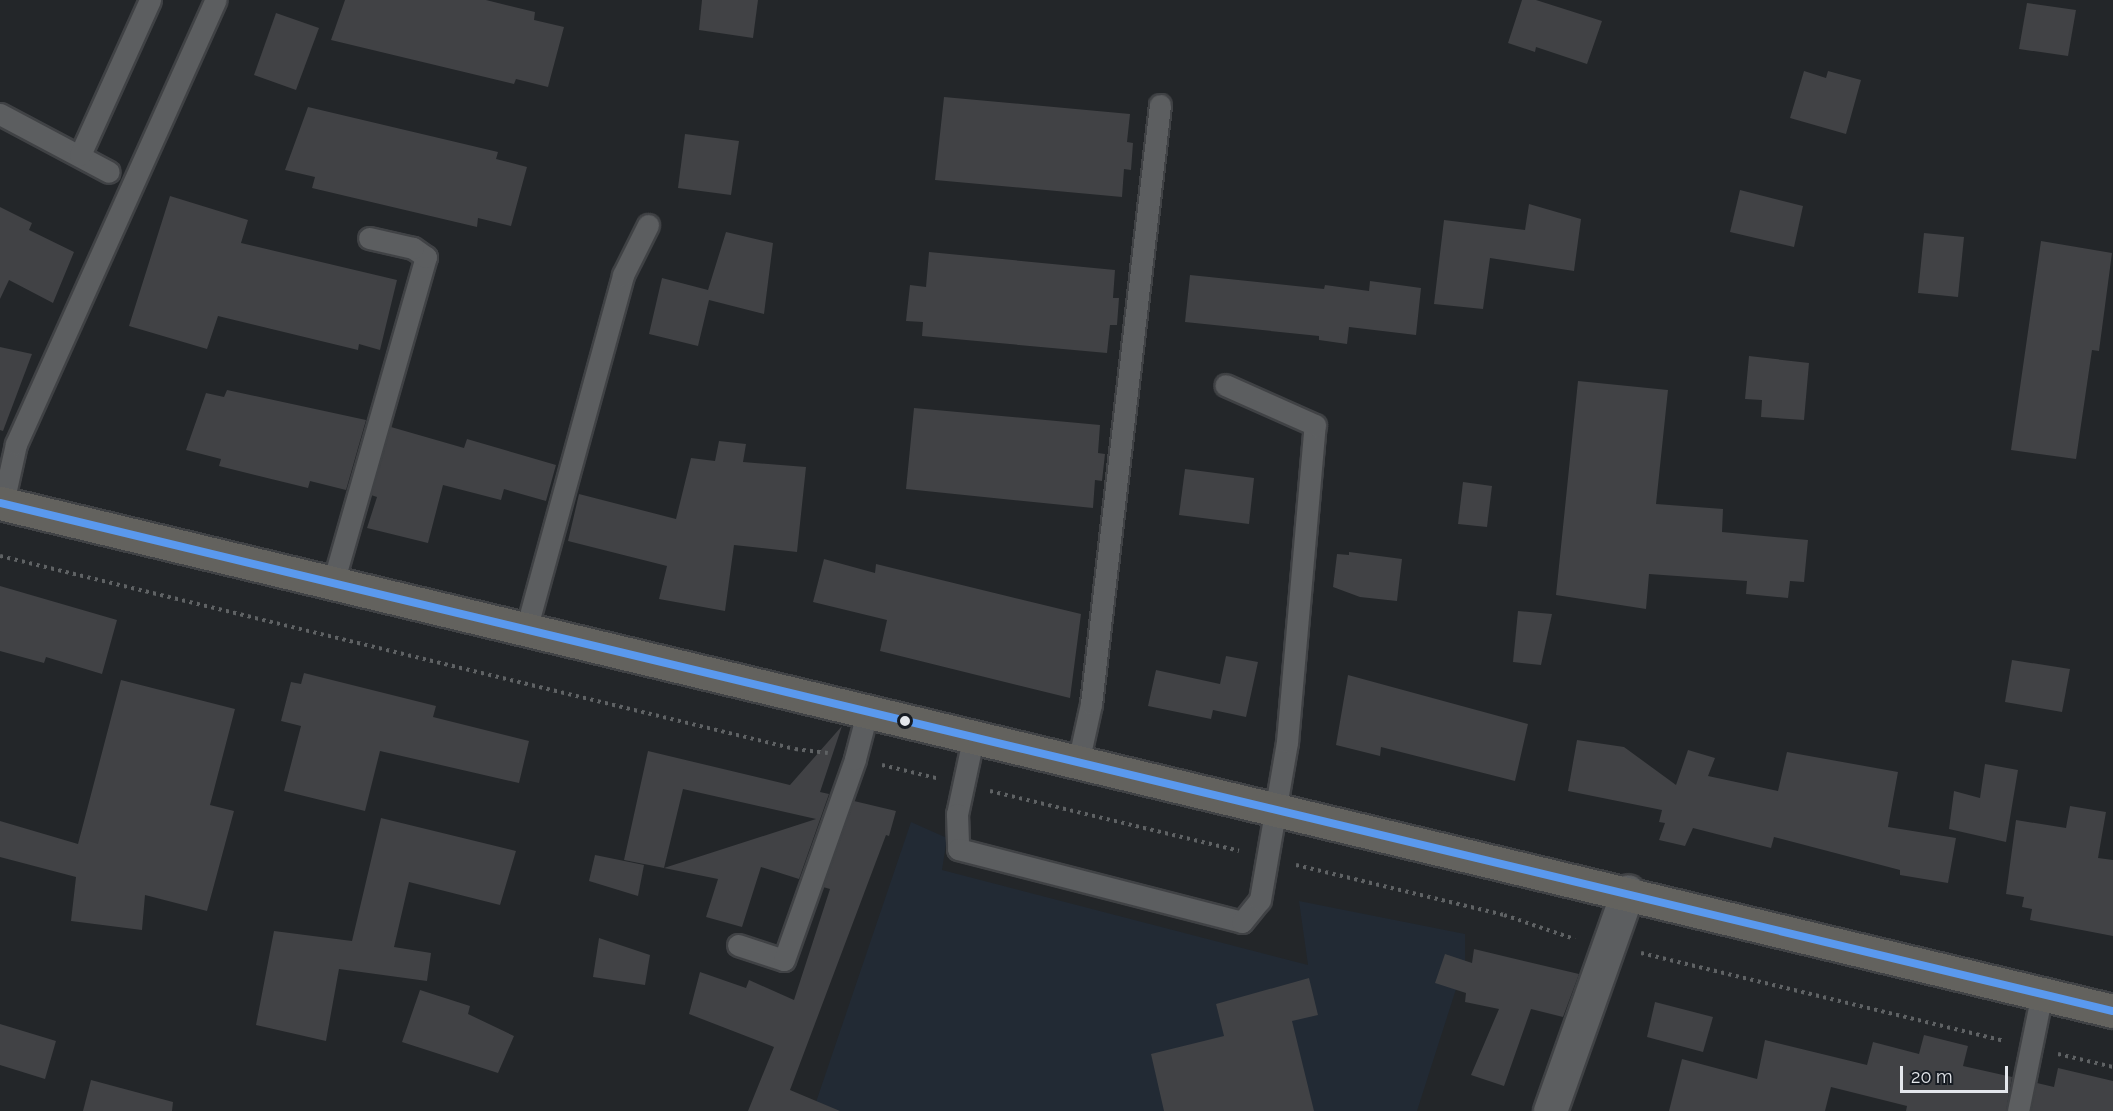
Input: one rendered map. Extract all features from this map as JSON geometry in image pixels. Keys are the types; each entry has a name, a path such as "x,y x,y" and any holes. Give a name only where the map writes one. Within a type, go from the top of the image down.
{"main road":[{"path":"1,503 867,713 1628,891 2113,1011"}],"street":[{"path":"1550,1111 1606,945 1628,891"}],"lane":[{"path":"80,155 150,0"},
{"path":"1,503 16,444 216,0"},
{"path":"1078,763 1091,704 1160,105"},
{"path":"0,114 109,172"},
{"path":"526,630 623,276 648,225"},
{"path":"333,583 426,257 413,248 369,238"},
{"path":"973,738 957,814 958,849 1242,922 1260,900 1287,742 1315,425 1225,385"},
{"path":"738,945 784,960 855,759 867,713"},
{"path":"2018,1111 2029,1047 2042,993"}],"path":[{"path":"0,556 795,749 855,759 1504,915 1551,933 2113,1067"}],"shaded area":[{"path":"911,822 947,838 942,870 1308,965 1299,901 1465,934 1465,961 1417,1111 813,1111"}],"building":[{"path":"345,0 486,0 535,12 534,20 564,27 548,87 516,79 514,84 331,40"},
{"path":"702,0 758,0 753,38 699,30"},
{"path":"1522,0 1536,0 1602,21 1587,64 1536,47 1535,52 1508,43"},
{"path":"2027,3 2076,10 2068,56 2019,49"},
{"path":"276,13 319,28 296,90 254,75"},
{"path":"1804,71 1826,78 1828,71 1861,80 1846,134 1790,118"},
{"path":"944,97 1130,114 1127,142 1133,143 1131,170 1124,169 1122,197 935,180"},
{"path":"308,107 498,152 496,159 527,167 511,226 478,218 477,227 312,188 315,177 285,170"},
{"path":"685,134 739,141 731,195 678,188"},
{"path":"1740,190 1803,206 1794,247 1730,232"},
{"path":"170,196 248,220 241,243 397,280 380,350 359,344 358,350 218,316 207,349 129,326"},
{"path":"1529,204 1581,219 1574,271 1490,258 1483,309 1434,304 1444,220 1525,230"},
{"path":"0,207 32,223 29,230 74,252 53,303 9,280 0,299"},
{"path":"726,232 773,243 764,314 709,300 698,346 649,334 662,278 708,290"},
{"path":"1924,233 1964,237 1958,297 1918,293"},
{"path":"2041,241 2112,253 2099,351 2092,350 2076,459 2011,450"},
{"path":"929,252 1115,270 1113,298 1119,298 1117,325 1110,325 1107,353 922,336 923,322 906,321 910,285 926,287"},
{"path":"1190,275 1324,289 1325,285 1369,291 1370,281 1421,288 1416,335 1349,327 1347,344 1319,340 1319,336 1185,322"},
{"path":"0,347 32,354 3,431 0,430"},
{"path":"1749,356 1809,363 1804,420 1761,417 1762,400 1745,399"},
{"path":"1578,381 1668,390 1656,504 1723,509 1722,532 1808,540 1804,582 1790,581 1788,598 1746,594 1747,581 1649,574 1646,609 1556,595"},
{"path":"227,390 366,420 346,490 310,481 308,488 219,466 221,459 186,450 206,393 224,397"},
{"path":"914,408 1100,425 1098,453 1105,454 1102,481 1095,480 1093,508 906,489"},
{"path":"391,427 464,448 467,439 556,465 546,501 504,489 501,500 443,485 428,543 367,528 377,497 371,495"},
{"path":"719,441 746,444 743,462 806,467 797,552 734,545 725,611 659,599 667,566 568,541 579,494 676,519 691,458 715,461"},
{"path":"1185,469 1254,478 1249,524 1179,515"},
{"path":"1463,482 1492,486 1487,527 1458,524"},
{"path":"1349,552 1402,559 1397,601 1360,597 1333,587 1337,554 1349,555"},
{"path":"824,559 875,573 876,564 1081,614 1070,698 880,651 887,620 813,602"},
{"path":"0,586 117,620 102,674 46,657 44,663 0,651"},
{"path":"1518,611 1552,614 1541,665 1513,662"},
{"path":"1226,656 1258,662 1246,717 1213,710 1211,719 1148,706 1156,670 1220,684"},
{"path":"2012,660 2070,669 2062,712 2005,702"},
{"path":"304,673 436,706 433,717 529,741 519,783 380,751 365,811 284,791 301,726 281,721 291,682 301,684"},
{"path":"1348,675 1528,724 1515,781 1381,747 1380,756 1336,745"},
{"path":"121,680 235,709 210,805 234,811 207,911 145,895 142,930 71,921 76,877 0,857 0,821 78,844"},
{"path":"842,726 820,792 829,794 799,879 761,867 742,927 706,917 718,879 624,860 648,751 790,785","holes":["683,789 816,819 664,868"]},
{"path":"1577,740 1624,747 1676,785 1688,750 1715,758 1708,776 1778,791 1787,752 1898,772 1888,827 1956,838 1948,883 1900,875 1900,870 1774,837 1771,848 1693,828 1685,846 1659,840 1665,823 1659,822 1662,810 1568,791"},
{"path":"1985,764 2018,770 2006,842 1949,829 1954,791 1980,798"},
{"path":"854,801 896,811 889,836 886,835 790,1090 840,1111 748,1111 774,1047 689,1014 700,972 746,988 749,980 794,1000 830,889 823,887"},
{"path":"2070,806 2106,812 2098,858 2113,860 2113,936 2030,920 2032,909 2022,907 2024,897 2006,894 2016,820 2066,828"},
{"path":"381,818 516,851 500,905 409,882 394,947 431,953 427,981 339,969 326,1041 256,1025 274,931 352,941"},
{"path":"595,855 644,865 638,896 589,881"},
{"path":"599,938 650,955 645,985 593,977"},
{"path":"1474,949 1579,974 1563,1017 1531,1009 1504,1086 1471,1075 1499,1009 1465,1002 1466,993 1435,983 1445,954 1472,963"},
{"path":"1309,978 1318,1015 1292,1021 1314,1111 1164,1111 1151,1054 1224,1036 1216,1004"},
{"path":"420,990 470,1006 468,1014 514,1036 498,1073 402,1042"},
{"path":"1655,1002 1713,1017 1703,1052 1647,1037"},
{"path":"0,1024 56,1041 45,1079 0,1065"},
{"path":"1924,1035 1968,1046 1963,1066 2012,1077 2006,1111 1906,1111 1907,1106 1831,1087 1825,1111 1669,1111 1682,1059 1757,1079 1765,1040 1867,1065 1873,1042 1919,1054"},
{"path":"2058,1068 2113,1081 2113,1111 2031,1111 2037,1083 2054,1087"},
{"path":"91,1080 173,1102 172,1111 83,1111"}],"transit line":[{"path":"0,503 2113,1011"}]}
